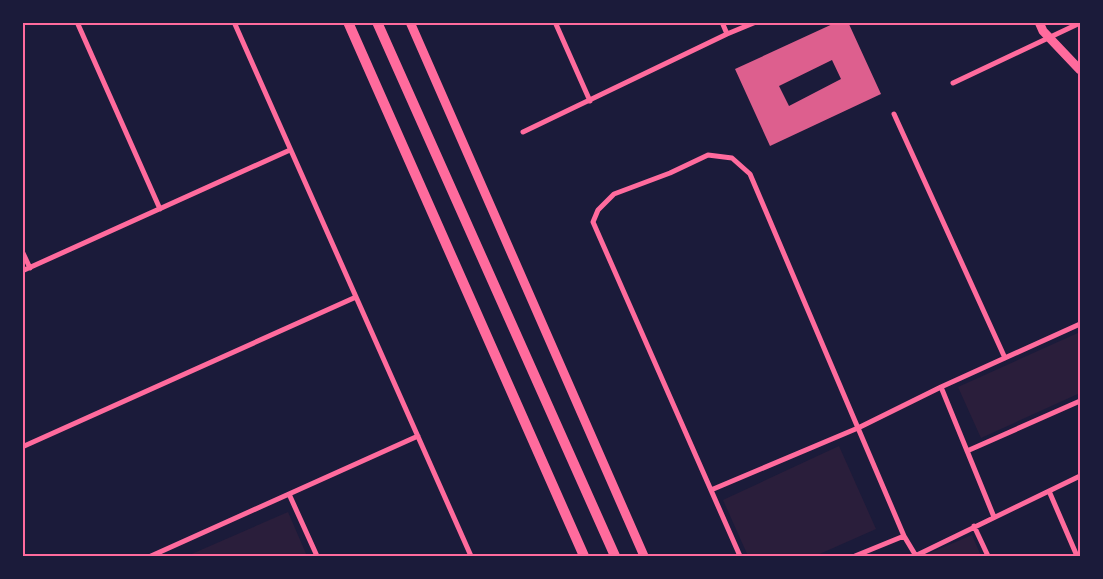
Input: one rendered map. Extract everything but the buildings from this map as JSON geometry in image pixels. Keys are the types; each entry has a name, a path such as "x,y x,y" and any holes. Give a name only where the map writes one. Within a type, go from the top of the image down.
{"main road":[{"path":"348,22 584,556"},
{"path":"377,22 615,556"}],"street":[{"path":"77,22 160,209"},
{"path":"234,22 471,556"},
{"path":"410,22 644,556"},
{"path":"555,22 590,101"},
{"path":"722,22 727,34"},
{"path":"523,132 727,34 756,22"},
{"path":"1039,22 1042,31 1080,70"},
{"path":"952,83 1080,23"},
{"path":"894,114 1005,358"},
{"path":"22,271 290,150"},
{"path":"740,556 594,222 598,210 614,194 670,173 708,155 732,158 750,174 904,536 916,556 994,516 1080,476"},
{"path":"22,251 30,268"},
{"path":"22,447 356,297"},
{"path":"711,490 858,428 941,387 1080,324"},
{"path":"941,387 994,516"},
{"path":"967,451 1080,400"},
{"path":"151,556 159,555 418,436"},
{"path":"1049,491 1077,556"},
{"path":"289,494 317,556"},
{"path":"974,526 988,556"},
{"path":"855,556 904,536"}],"shaded area":[{"path":"1080,332 1080,393 981,438 958,387"},
{"path":"839,446 876,529 815,556 748,556 723,500"},
{"path":"288,512 307,556 187,556"},
{"path":"972,535 981,556 923,556"}]}
